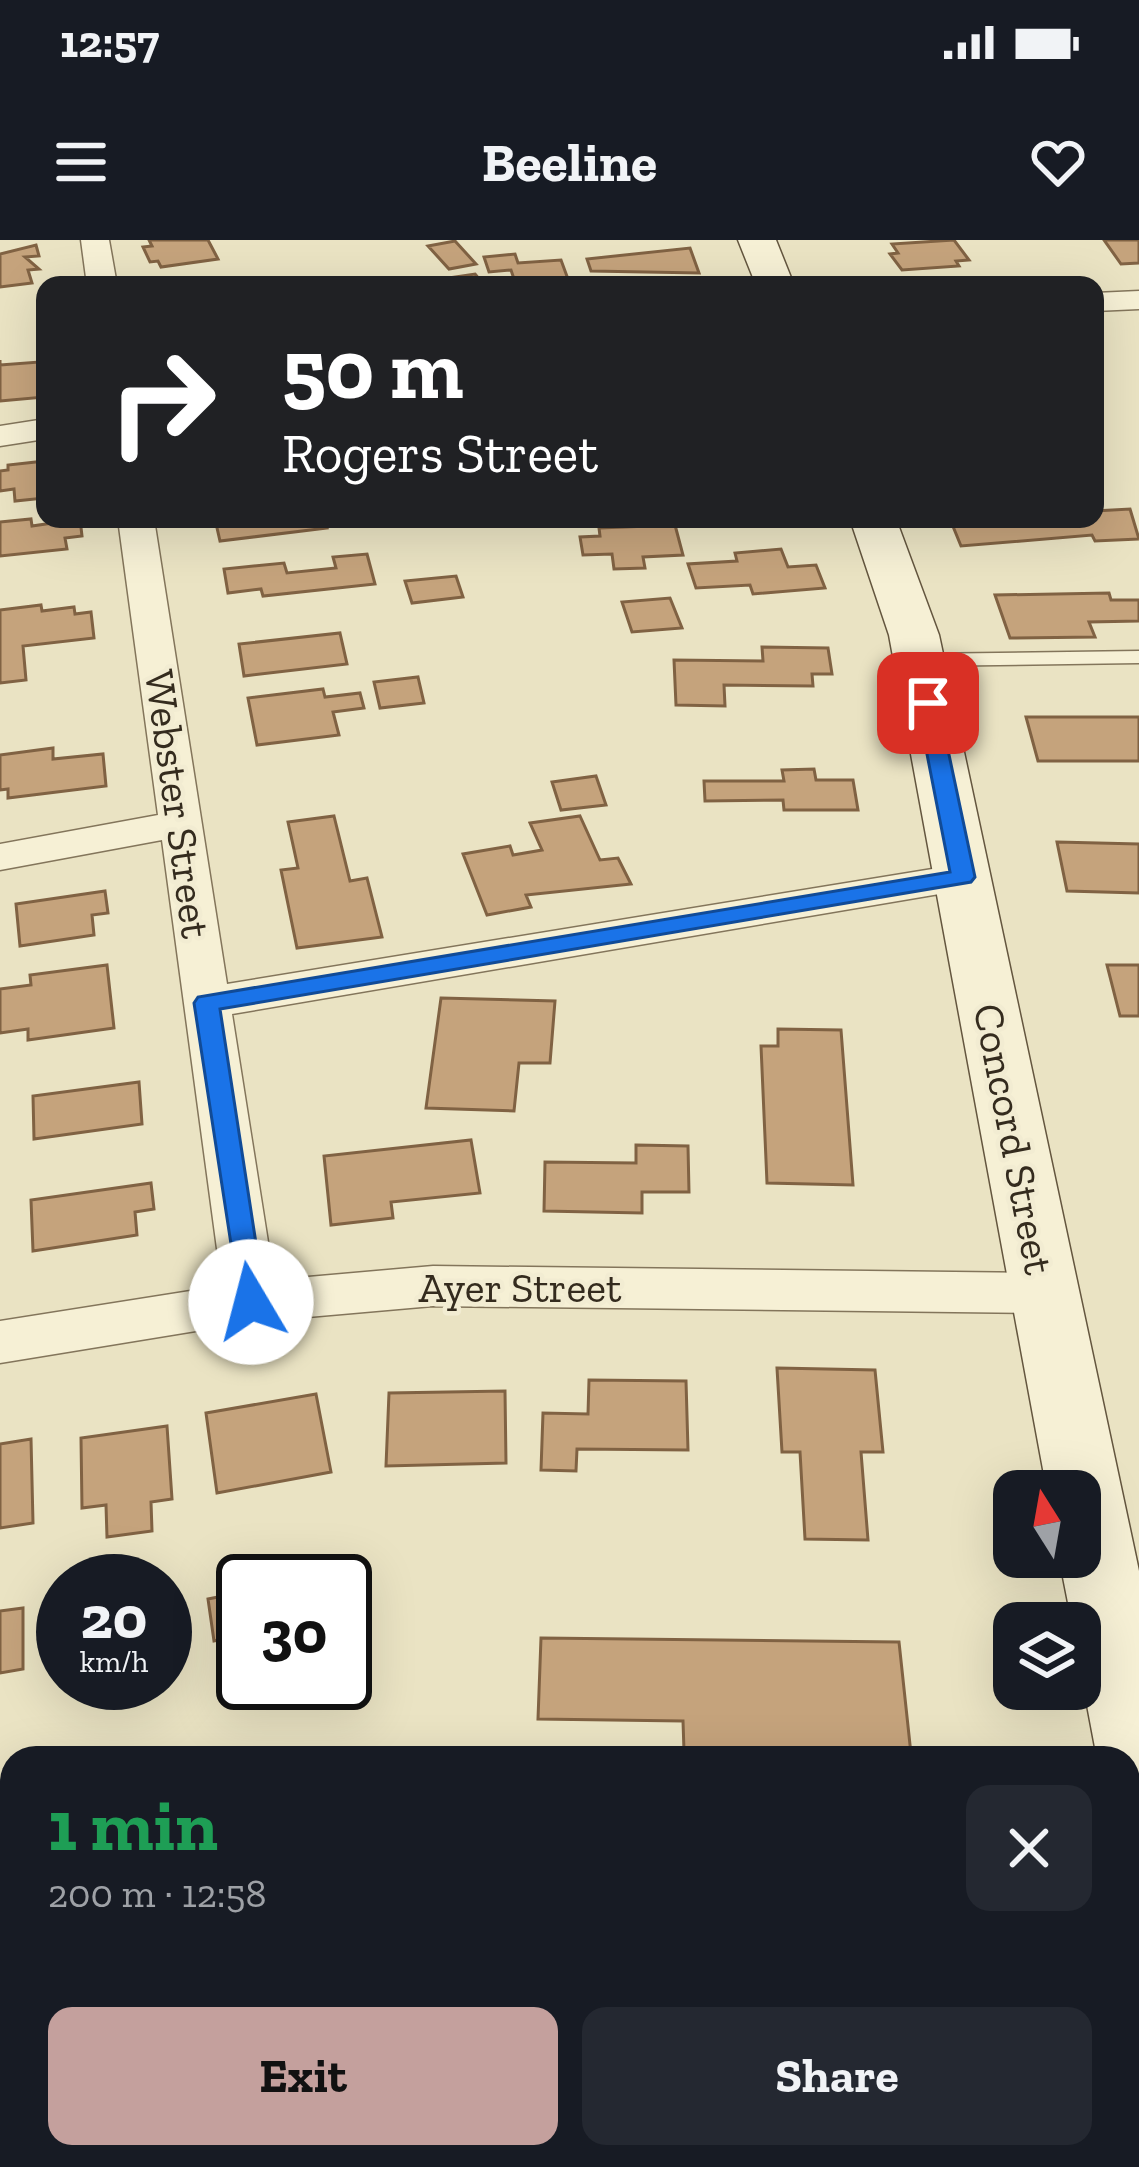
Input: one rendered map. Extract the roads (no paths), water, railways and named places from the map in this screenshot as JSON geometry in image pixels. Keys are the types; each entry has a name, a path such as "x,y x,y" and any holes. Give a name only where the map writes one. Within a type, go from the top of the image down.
{"main road":[{"path":"757,240 771,276"},
{"name":"Concord Street","path":"876,528 919,660 1135,1746"}],"street":[{"path":"95,240 101,276"},
{"path":"1104,302 1139,300"},
{"path":"0,436 36,430"},
{"name":"Webster Street","path":"137,528 251,1302"},
{"path":"0,857 180,824"},
{"path":"207,1003 963,877"},
{"name":"Ayer Street","path":"0,1342 251,1302 505,1285 1044,1293"}],"lane":[{"path":"919,660 1139,657"}]}
